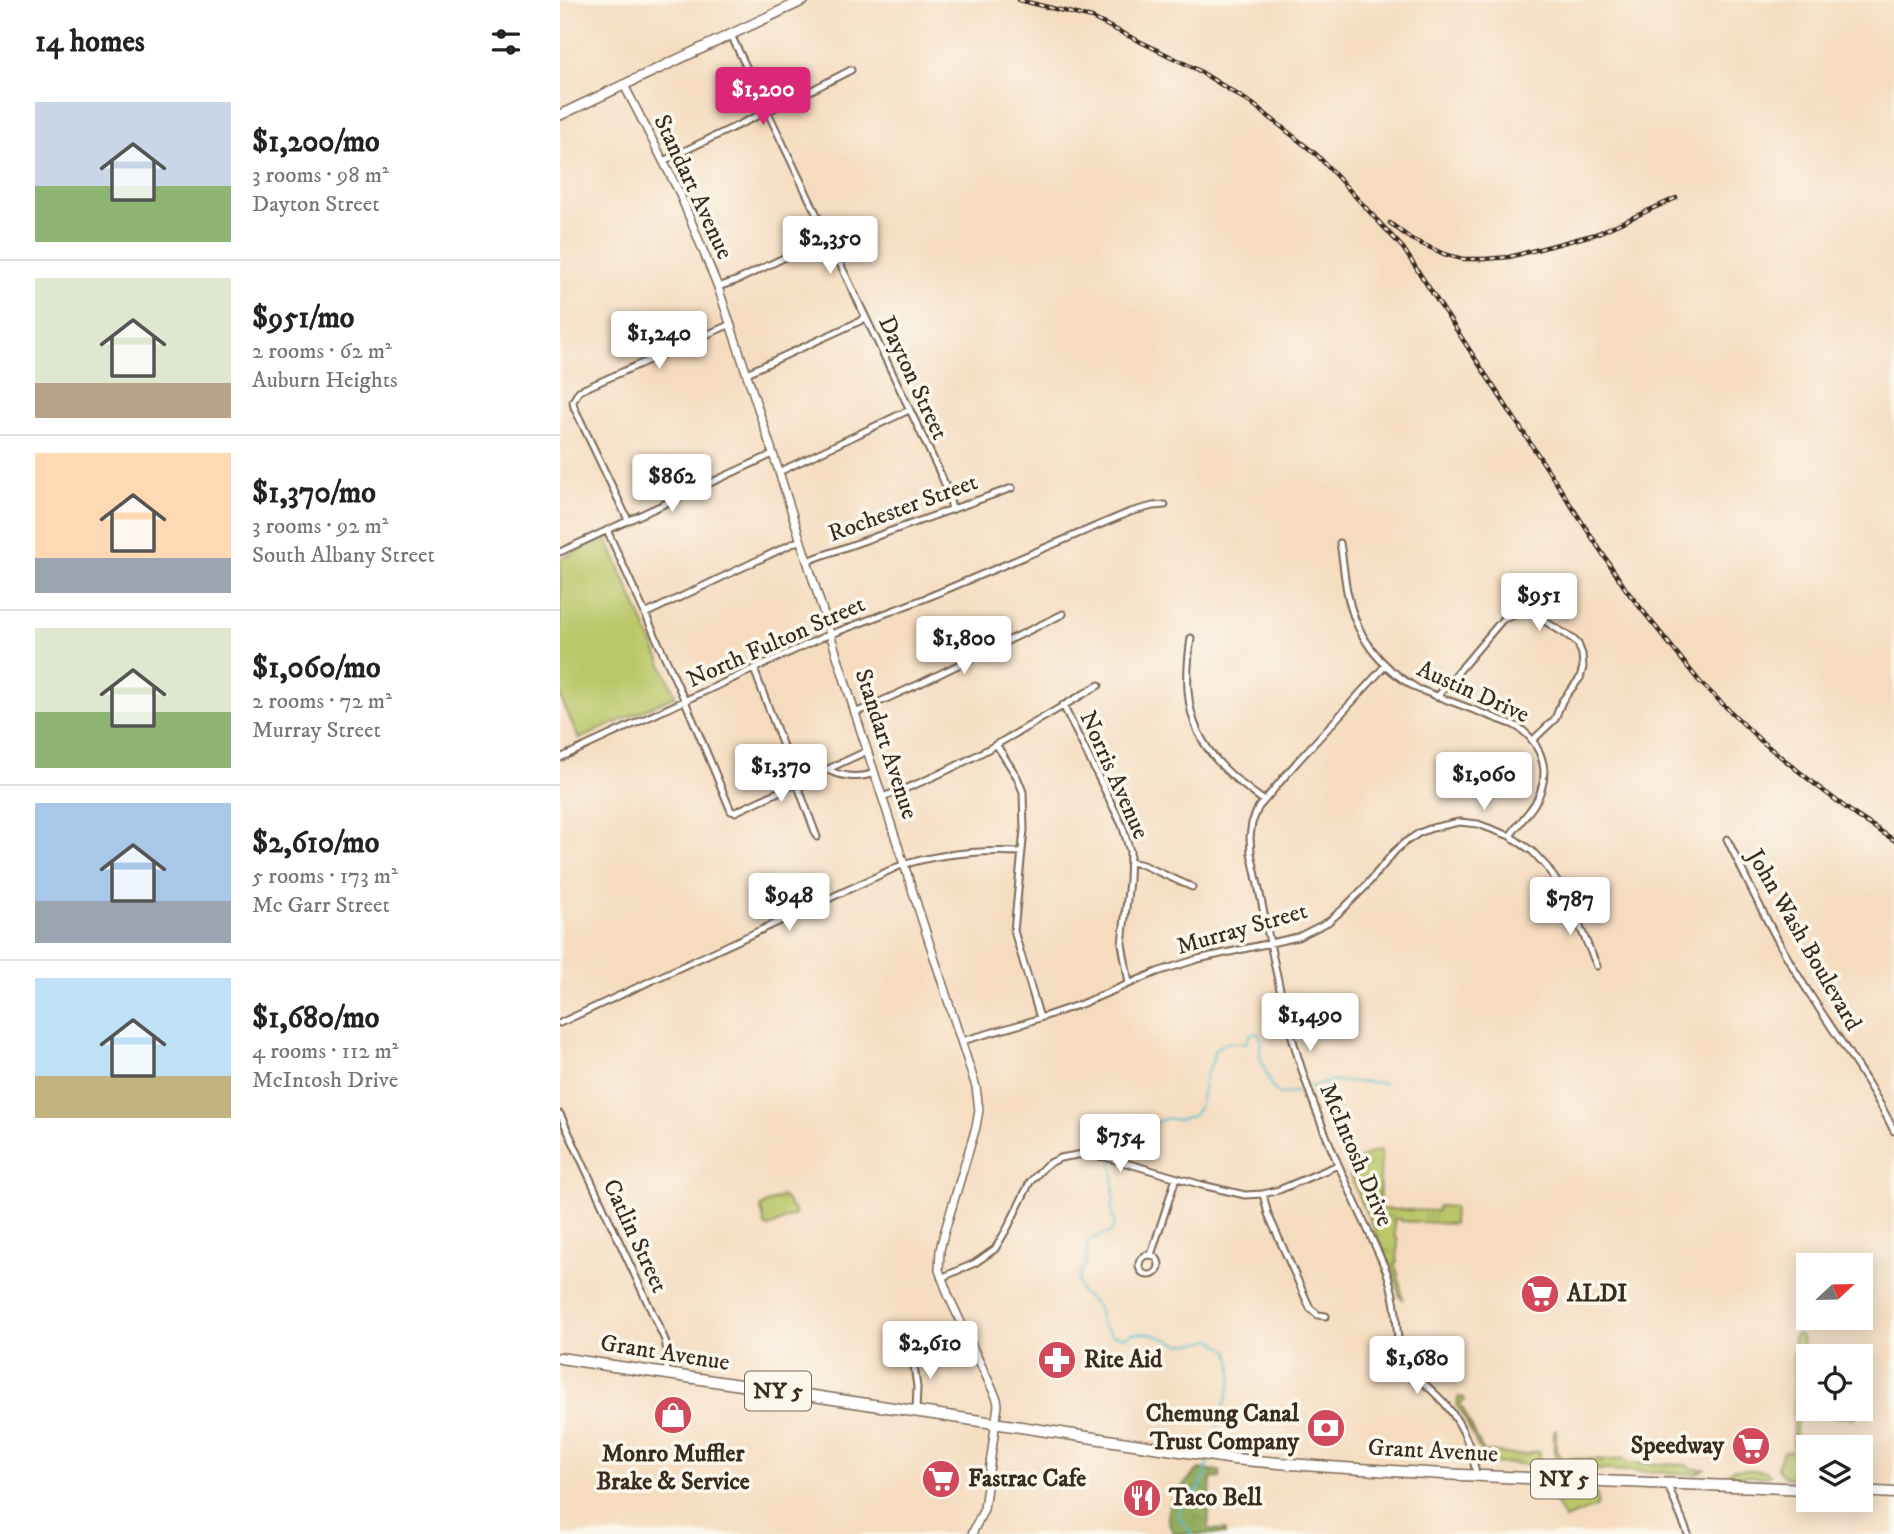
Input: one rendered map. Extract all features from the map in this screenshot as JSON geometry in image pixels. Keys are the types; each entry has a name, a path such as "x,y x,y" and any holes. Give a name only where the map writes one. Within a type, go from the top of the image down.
{"highway":[{"name":"Grant Avenue","path":"560,1358 1281,1464 1796,1488"},
{"path":"1873,1492 1894,1493"}],"main road":[{"path":"560,115 804,0"}],"street":[{"name":"Dayton Street","path":"731,35 941,475 952,510"},
{"path":"663,161 851,70"},
{"name":"Standart Avenue","path":"624,85 679,192 731,324 976,1087 979,1110 976,1126 938,1262 941,1278 997,1398 998,1410 984,1509 972,1534"},
{"path":"718,287 827,237"},
{"path":"747,373 860,321 865,316"},
{"path":"628,520 573,401 579,391 731,324"},
{"path":"779,472 909,410"},
{"path":"560,552 773,454"},
{"name":"Rochester Street","path":"807,561 1012,488"},
{"name":"North Fulton Street","path":"560,758 831,634 926,598 1130,512 1166,505"},
{"path":"607,530 685,701 725,801 733,812 867,751"},
{"path":"645,614 800,540"},
{"name":"Austin Drive","path":"1340,543 1347,592 1356,624 1385,666 1406,682 1514,725 1533,740 1544,772 1541,790 1510,836"},
{"path":"1437,696 1502,621 1517,614 1532,613 1576,642 1582,654 1583,667 1580,678 1562,701 1555,719 1533,740"},
{"path":"855,713 1063,614"},
{"path":"1191,638 1188,690 1196,727 1204,744 1221,766 1263,800"},
{"name":"McIntosh Drive","path":"1385,666 1263,800 1254,818 1250,837 1251,853 1289,1029 1302,1072 1338,1165 1392,1287 1397,1335 1402,1353 1415,1376 1446,1405 1464,1433 1474,1460 1476,1475"},
{"path":"754,669 817,837"},
{"path":"882,797 925,782 1099,685"},
{"name":"Norris Avenue","path":"1063,705 1128,839 1131,862 1122,944 1129,984"},
{"path":"996,744 1017,777 1023,792 1022,852 1014,931 1040,1018"},
{"path":"826,769 859,777 874,772"},
{"name":"Murray Street","path":"962,1041 1082,1004 1157,972 1198,959 1298,937 1334,917 1365,887 1395,850 1419,833 1445,824 1465,822 1485,826 1524,843 1540,859 1567,897 1597,966"},
{"name":"John Wash Boulevard","path":"1727,839 1793,967 1871,1087 1894,1131"},
{"path":"560,1023 905,864 961,853 1022,852"},
{"path":"1131,862 1192,887"},
{"name":"Catlin Street","path":"560,1114 665,1340 668,1356 666,1374"},
{"path":"941,1278 975,1263 996,1249 1030,1182 1046,1165 1060,1158 1077,1154 1100,1156 1245,1195 1279,1190 1338,1165"},
{"path":"1151,1255 1176,1178"},
{"path":"1263,1194 1268,1214 1310,1308 1318,1315 1326,1316"},
{"path":"912,1353 917,1387 916,1412"},
{"path":"1667,1483 1688,1534"}],"green space":[{"path":"606,538 676,696 579,739 560,696 560,559"},
{"path":"1381,1151 1379,1209 1437,1211 1438,1206 1454,1207 1453,1224 1394,1219 1395,1238 1398,1239 1397,1262 1394,1264 1403,1300 1350,1176 1356,1161"},
{"path":"782,1196 796,1214 769,1227 765,1226 761,1208"},
{"path":"1798,1334 1803,1344 1796,1344 1796,1479 1786,1477 1777,1467 1783,1452 1793,1451 1794,1336"},
{"path":"1459,1397 1465,1400 1460,1403 1484,1453 1522,1455 1537,1451 1540,1452 1536,1465 1490,1463 1483,1457 1456,1405"},
{"path":"1556,1430 1556,1450 1562,1460 1622,1458 1629,1463 1688,1465 1692,1469 1704,1469 1696,1474 1565,1468 1558,1461 1555,1452"},
{"path":"1199,1469 1220,1471 1220,1478 1211,1479 1208,1529 1225,1530 1225,1534 1175,1534 1169,1524 1169,1507 1173,1498"},
{"path":"1733,1469 1766,1471 1770,1474 1766,1477 1730,1475 1728,1473"},
{"path":"1553,1488 1593,1489 1598,1498 1597,1505 1565,1519 1550,1494"}],"waterway":[{"path":"1211,1450 1231,1382 1229,1351 1212,1339 1181,1344 1152,1334 1133,1333 1124,1337 1112,1335 1101,1323 1098,1307 1081,1292 1078,1284 1086,1264 1088,1240 1110,1233 1115,1224 1111,1211 1114,1199 1112,1139 1115,1134 1169,1118 1176,1120 1193,1116 1199,1108 1214,1050 1226,1043 1246,1043 1253,1033 1260,1036 1260,1058 1274,1089 1282,1094 1305,1089"},
{"path":"1310,1087 1333,1081 1385,1083"},
{"path":"1191,1534 1183,1523 1179,1510 1201,1486 1209,1459"}],"railway":[{"path":"1019,0 1092,18 1196,69 1254,105 1317,155 1403,248 1627,591 1699,681 1760,740 1857,816 1894,840"},
{"path":"1390,223 1411,239 1444,254 1463,259 1509,257 1596,234 1676,198"}],"place":[{"name":"ALDI","path":"1540,1294"},
{"name":"Rite Aid","path":"1057,1360"},
{"name":"Monro Muffler Brake & Service","path":"673,1415"},
{"name":"Chemung Canal Trust Company","path":"1326,1428"},
{"name":"Speedway","path":"1751,1446"},
{"name":"Fastrac Cafe","path":"941,1479"},
{"name":"Taco Bell","path":"1142,1498"}]}
